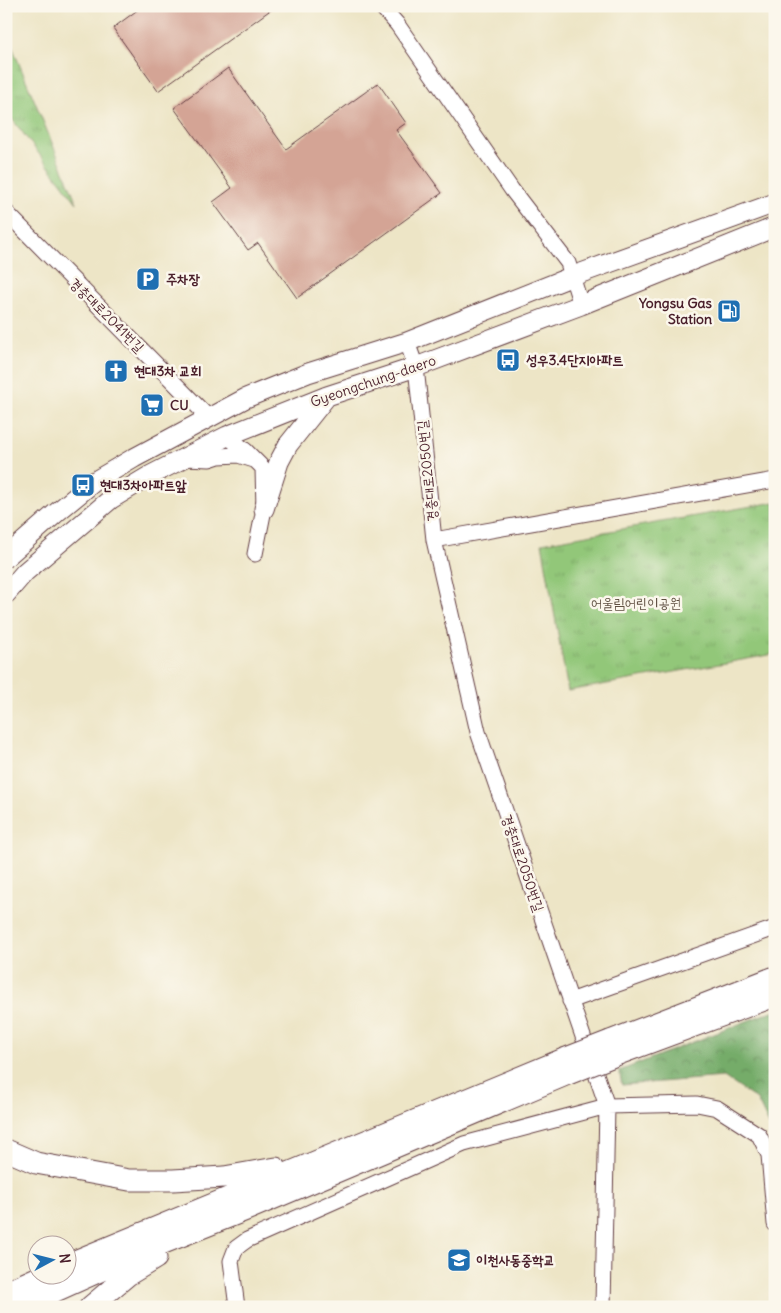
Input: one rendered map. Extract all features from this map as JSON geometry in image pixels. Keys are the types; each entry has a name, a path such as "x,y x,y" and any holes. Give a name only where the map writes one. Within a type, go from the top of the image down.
{"highway":[{"path":"78,1260 328,1156 613,1048 775,978"},
{"path":"613,1048 775,996"},
{"path":"20,1307 151,1248 246,1210 566,1066"},
{"path":"6,1150 36,1164 129,1180 224,1177 328,1156"},
{"path":"90,1307 128,1275 166,1252 246,1210"},
{"path":"6,1292 28,1282"}],"main road":[{"name":"Gyeongchung-daero","path":"6,558 56,512 94,481 208,417 246,398 308,373 407,342 573,276 775,203"},
{"name":"Gyeongchung-daero","path":"6,594 25,572 111,499 151,475 227,436 327,396 416,367 581,305 775,227"},
{"path":"264,509 279,462 288,445 327,396"},
{"path":"208,417 227,436"}],"street":[{"path":"381,6 397,24 512,190 568,263 581,305"},
{"name":"경충대로2041번길","path":"6,212 208,417"},
{"name":"경충대로2050번길","path":"407,342 416,367 434,540 478,732 607,1106"},
{"path":"227,436 263,468 264,509 255,554"},
{"path":"184,458 238,456 256,461"},
{"path":"434,540 775,480"},
{"path":"570,1001 775,928"},
{"path":"238,1307 231,1261 236,1248 247,1240 464,1144 607,1106 697,1104 717,1108 759,1134 768,1155 775,1224"},
{"path":"603,1307 607,1106"}],"green space":[{"path":"6,32 77,203 9,115 6,92"},
{"name":"어울림어린이공원","path":"775,502 775,654 568,691 542,543"},
{"path":"775,1010 775,1137 757,1100 724,1077 622,1085 619,1071"}],"building":[{"path":"143,6 276,6 158,91 113,28"},
{"path":"228,68 286,149 378,83 406,123 396,130 442,193 297,298 258,243 248,250 213,202 232,188 174,108"}],"place":[{"name":"주차장","path":"148,279"},
{"name":"Yongsu Gas Station","path":"729,311"},
{"name":"성우3.4단지아파트","path":"508,360"},
{"name":"현대3차 교회","path":"116,371"},
{"name":"CU","path":"152,405"},
{"name":"현대3차아파트앞","path":"83,485"},
{"name":"이천사동중학교","path":"459,1260"}]}
